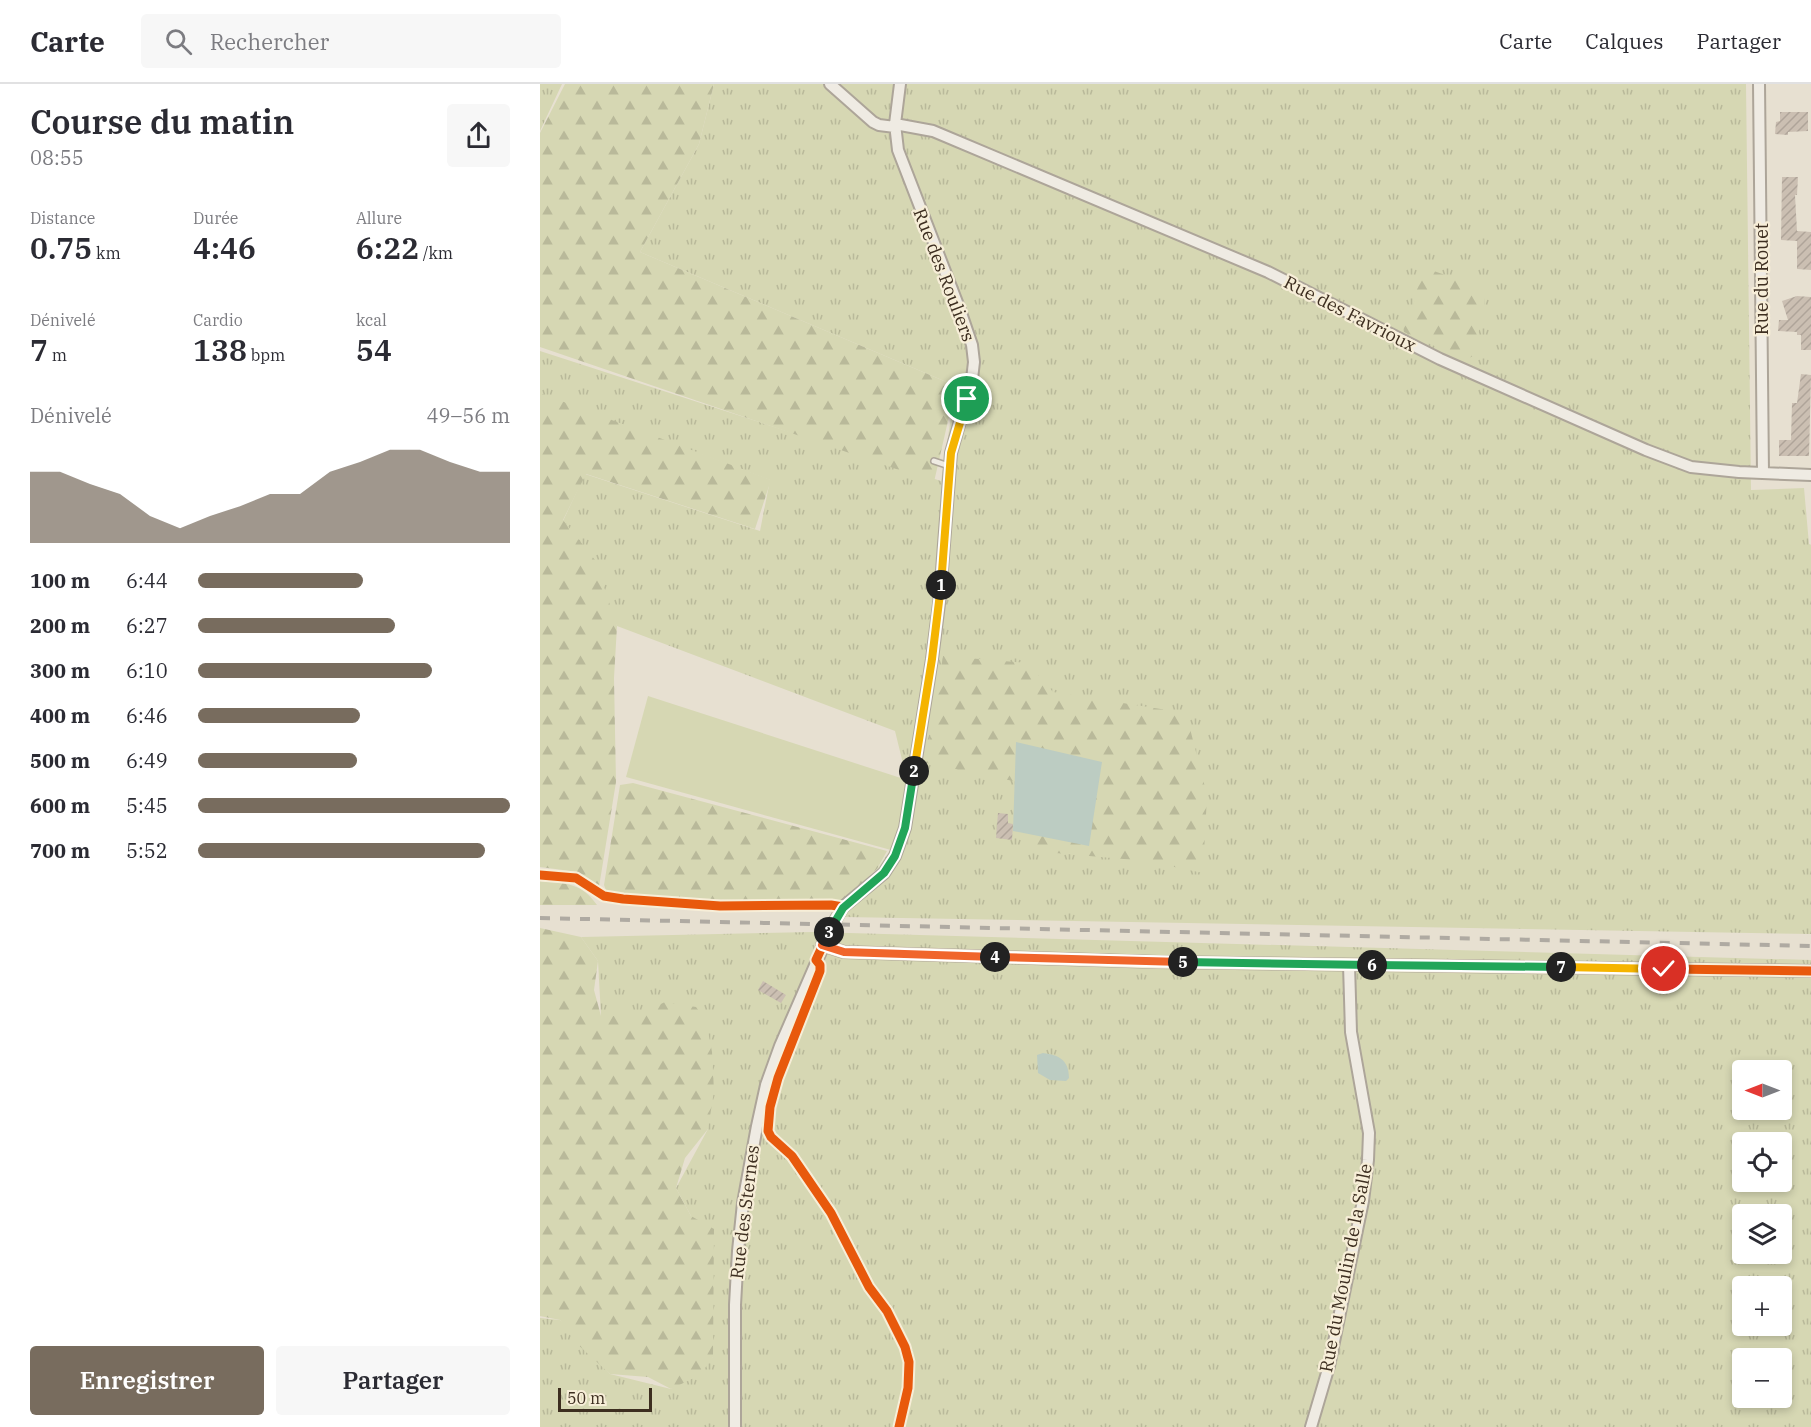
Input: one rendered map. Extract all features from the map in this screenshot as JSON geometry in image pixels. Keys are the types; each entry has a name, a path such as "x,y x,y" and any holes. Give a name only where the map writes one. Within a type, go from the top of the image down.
{"street":[{"name":"Rue des Favrioux","path":"830,84 879,125 933,131 1258,268 1440,359 1646,450 1691,467 1811,475"},
{"name":"Rue des Rouliers","path":"843,908 884,873 895,856 905,828 940,596 949,466 958,423 972,379 974,362 972,345 960,310 898,150 895,126 900,84"},
{"name":"Rue du Rouet","path":"1759,84 1763,473"},
{"name":"Rue des Sternes","path":"735,1427 735,1305 738,1251 743,1203 756,1126 766,1085 780,1046 822,945 843,908"},
{"path":"822,945 844,952 1158,962 1811,971"},
{"name":"Rue du Moulin de la Salle","path":"1311,1427 1329,1365 1363,1201 1368,1160 1369,1133 1351,1032 1349,965"}],"lane":[{"path":"933,461 949,466"}],"green space":[{"path":"540,84 562,84 540,131"},
{"path":"565,84 714,84 699,144 640,252 956,386 934,482 540,347 540,133"},
{"path":"714,84 1746,84 1751,490 1804,488 1809,544 1811,545 1811,934 844,917 891,849 907,780 895,731 617,626 563,521 585,474 760,531 770,480 540,394 540,351 941,481 956,386 640,252 699,144"},
{"path":"1422,269 1477,286 1485,293 1484,308 1473,356 1465,360 1404,332 1403,326 1413,306"},
{"path":"540,393 771,480 755,529 586,474 563,520 595,560 617,626 614,678 616,782 599,887 578,872 540,867"},
{"path":"943,656 1028,663 1053,692 1186,713 1207,795 1203,873 1146,861 1033,851 1024,836 1023,783 926,763"},
{"path":"648,696 907,780 896,842 891,850 626,777"},
{"path":"633,783 887,851 877,869 841,902 691,899 607,893 604,885 620,785"},
{"path":"540,881 579,888 597,905 540,905"},
{"path":"540,928 581,937 598,961 594,990 601,1016 635,1016 665,1002 696,1007 706,1021 712,1052 714,1091 708,1129 685,1158 676,1188 691,1216 714,1229 713,1357 700,1375 671,1389 648,1377 610,1374 575,1342 560,1320 540,1316"},
{"path":"813,932 1811,960 1811,1427 540,1427 540,1318 560,1320 610,1374 671,1389 713,1357 691,1216 676,1188 708,1129 635,1016 601,1016 598,961 581,937"}],"shaded area":[{"path":"1016,742 1102,762 1089,846 1013,831"},
{"path":"1043,1053 1054,1055 1065,1063 1069,1072 1069,1078 1066,1081 1050,1080 1038,1073 1037,1055"}],"building":[{"path":"1780,112 1808,112 1808,131 1788,132 1788,135 1775,134 1776,122 1780,121"},
{"path":"1782,177 1798,177 1797,195 1795,195 1797,231 1811,232 1811,270 1797,269 1797,241 1781,240"},
{"path":"1797,296 1811,297 1811,350 1801,350 1801,335 1797,335 1797,332 1778,331 1779,320 1788,320 1782,301"},
{"path":"1801,374 1811,375 1809,456 1779,456 1779,440 1791,440 1792,403 1797,403"},
{"path":"998,813 1008,814 1008,823 1013,824 1012,840 996,838"},
{"path":"763,981 786,995 781,1003 758,990"}],"railway":[{"path":"540,918 1811,946"}],"cycle path":[{"path":"540,875 576,878 604,896 623,899 720,906 831,905 843,907 816,960 820,965 820,971 778,1078 770,1107 768,1131 771,1137 792,1156 831,1213 869,1287 887,1311 905,1347 909,1362 908,1388 899,1427"},
{"path":"822,945 844,952 1158,962 1811,971"}],"route":[{"path":"967,399 958,423 951,453 940,596 905,828 895,856 884,873 843,908 822,945 844,952 1158,962 1664,969"}]}
